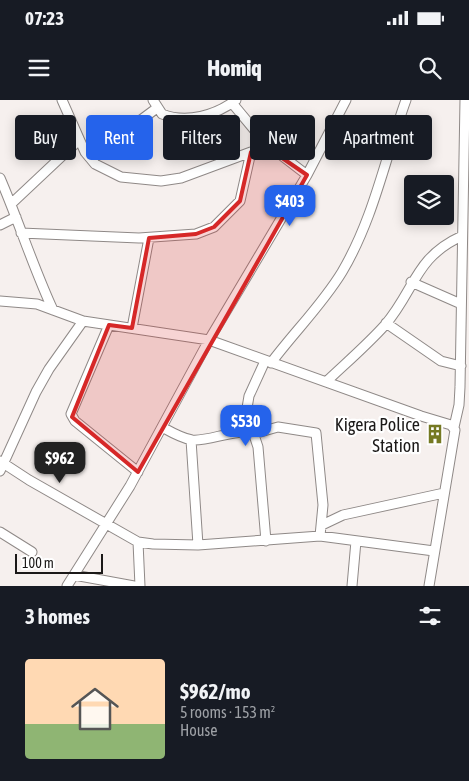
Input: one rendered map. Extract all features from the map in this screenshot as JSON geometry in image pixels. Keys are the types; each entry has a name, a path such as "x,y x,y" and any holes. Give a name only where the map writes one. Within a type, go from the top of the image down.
{"street":[{"path":"67,586 107,526 138,472 209,340 308,175 346,100"},
{"path":"243,432 250,396 268,362 325,298 343,270 379,190 406,100"},
{"path":"429,586 455,430 460,387 462,236 466,171 465,100"},
{"path":"65,101 78,142 85,152 95,164 121,177 161,181 181,178 250,152"},
{"path":"85,152 111,142 155,104 162,114 181,118 207,115 234,102 250,123"},
{"path":"11,204 78,142"},
{"path":"21,233 149,238 196,234 214,227 240,201 250,156"},
{"path":"286,160 308,175"},
{"path":"0,178 16,217 29,258 53,310"},
{"path":"0,225 16,217"},
{"path":"326,382 386,324 411,282 433,253 462,236"},
{"path":"132,328 149,238"},
{"path":"411,282 461,304"},
{"path":"0,301 26,302 83,321 209,340 454,426"},
{"path":"83,321 36,392 1,465 138,542 198,545 320,536 434,550"},
{"path":"386,324 440,361 461,366"},
{"path":"109,325 71,414 81,426 138,472"},
{"path":"460,387 469,378"},
{"path":"162,428 191,440 216,438 243,432 253,434 278,427 315,432 322,495 320,536"},
{"path":"253,434 258,447 266,541"},
{"path":"191,440 198,545"},
{"path":"322,525 343,515 444,493"},
{"path":"0,532 32,552"},
{"path":"352,586 356,541"},
{"path":"138,542 140,586"},
{"path":"74,576 134,586"}],"highlighted area":[{"path":"272,151 307,175 138,472 72,417 109,325 132,328 149,238 196,234 214,227 240,201 251,152"}],"place":[{"name":"Kigera Police Station","path":"435,434"}]}
